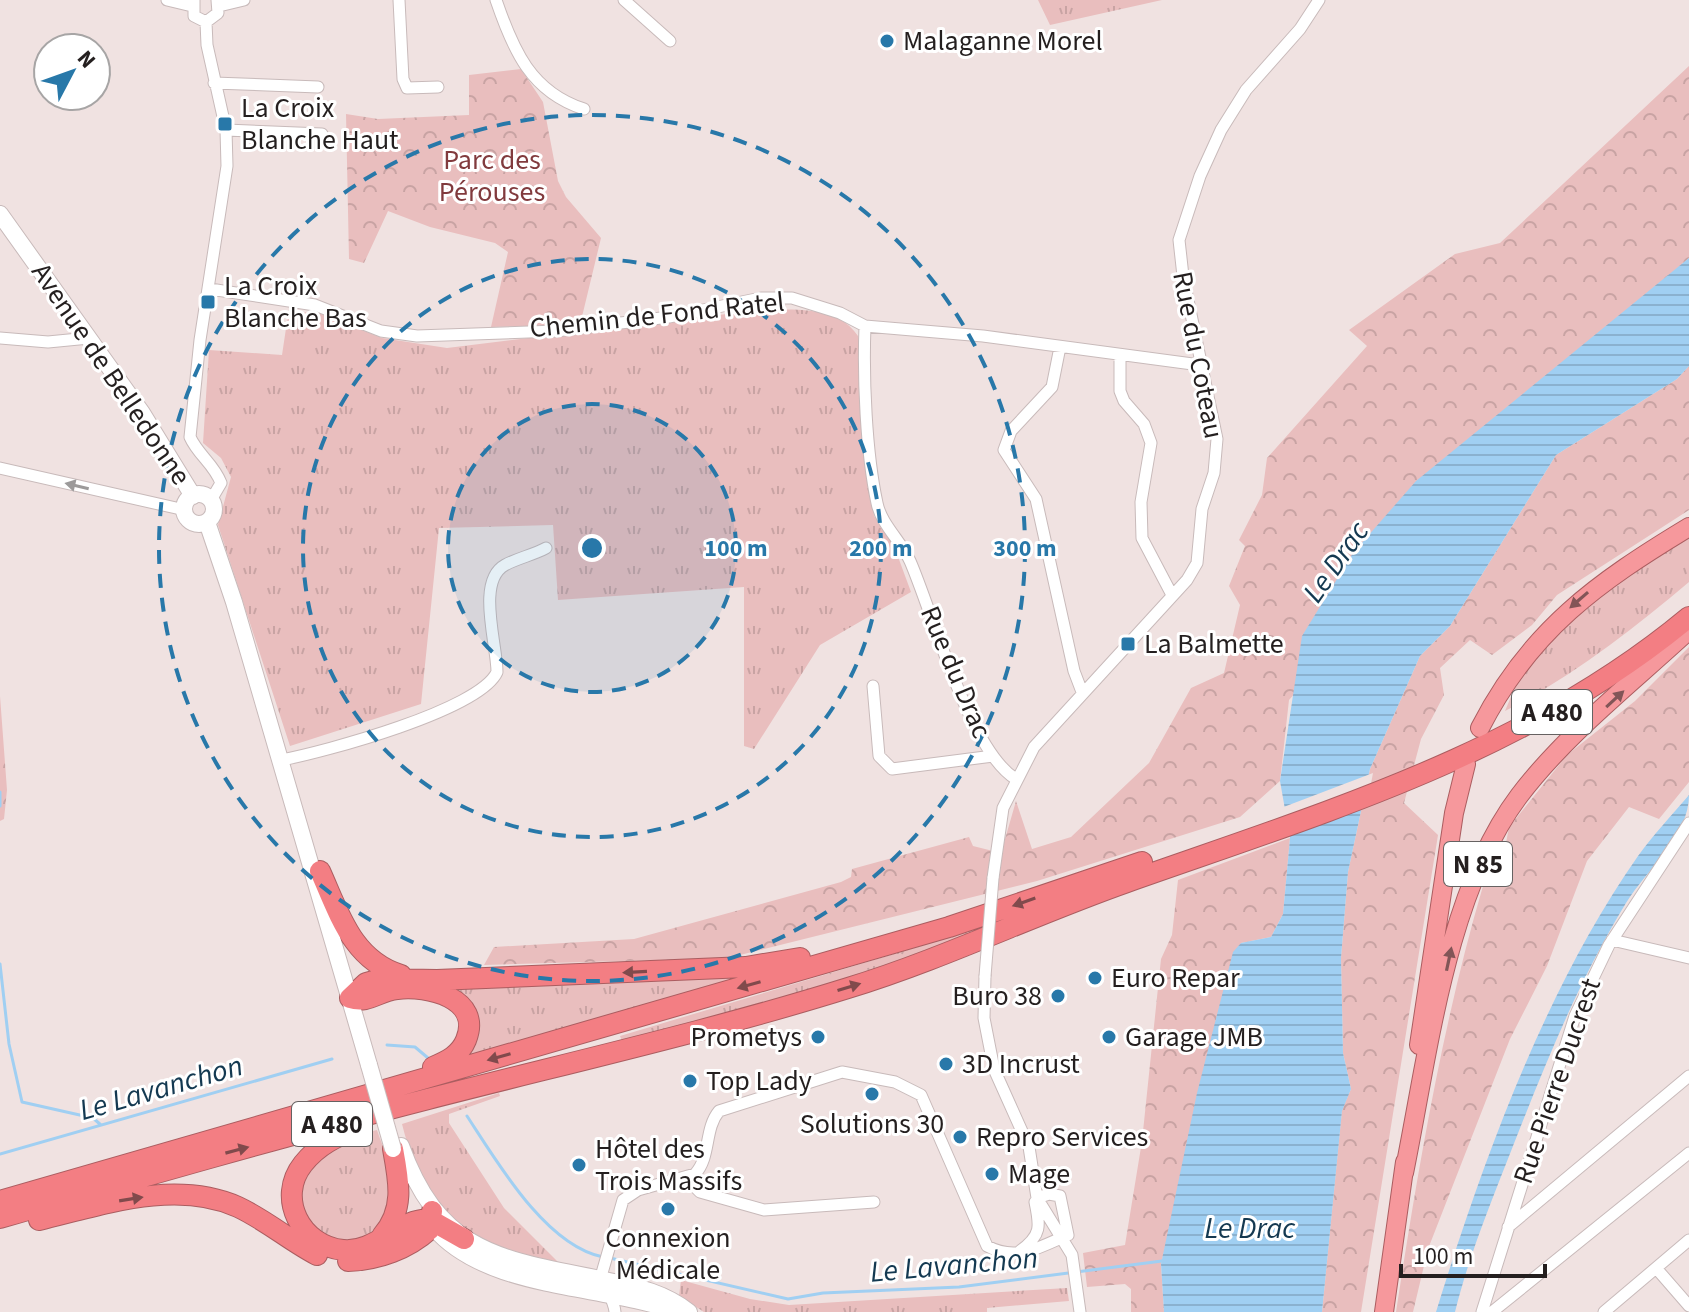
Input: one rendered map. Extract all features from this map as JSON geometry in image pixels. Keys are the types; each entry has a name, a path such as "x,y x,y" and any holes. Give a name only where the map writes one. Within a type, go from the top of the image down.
{"highway":[{"path":"1480,728 1512,672 1561,616 1606,578 1689,527"},
{"name":"A 480","path":"1403,777 1575,684 1641,638 1689,599"},
{"name":"A 480","path":"0,1218 357,1117 666,1038 881,977 1203,848 1494,742 1572,701 1634,660 1689,617"},
{"name":"N 85","path":"1404,1173 1454,938 1470,884 1490,841 1517,798 1546,764 1689,630"},
{"name":"N 85","path":"1384,1312 1441,893 1466,764"},
{"name":"A 480","path":"0,1201 905,940 1203,848"},
{"path":"320,871 346,930 360,951 379,967 413,979"},
{"path":"356,997 376,979 746,967 796,959 889,936 905,940"},
{"path":"255,1128 443,1063 455,1055 466,1041 466,1013 455,999 443,993 396,989 356,997"},
{"path":"454,1239 426,1223 412,1222 352,1250 334,1248 317,1242 299,1224 292,1203 291,1187 301,1165 318,1148 362,1127 666,1038"},
{"path":"374,1242 391,1225 397,1209 397,1148"},
{"path":"0,1229 118,1201 181,1195 237,1206 313,1253 334,1260 374,1258 426,1223"}],"main road":[{"name":"Avenue de Belledonne","path":"0,214 142,413 189,503"},
{"path":"207,522 192,522 189,503 202,495 211,500 214,511 207,522 356,997"},
{"path":"281,760 320,871 397,1148 415,1202 426,1223 454,1239 505,1258 602,1273 652,1291 689,1312"},
{"path":"454,1239 472,1258 501,1270 612,1294 677,1312"},
{"path":"586,1289 602,1273"}],"street":[{"path":"167,0 193,3 194,16 206,22"},
{"path":"206,22 216,17 218,3 244,0"},
{"path":"399,0 403,79 407,88 438,87"},
{"path":"496,0 512,44 536,81 563,102 584,109"},
{"path":"624,0 670,41"},
{"name":"Rue du Coteau","path":"1016,779 1038,741 1172,595 1197,563 1202,509 1215,462 1217,439 1200,365 1179,255 1179,240 1210,152 1246,90 1293,37 1319,0"},
{"path":"206,22 214,83 226,130 227,166 200,340 190,437 195,448 216,469 221,483 211,500"},
{"path":"214,83 318,87"},
{"path":"226,130 322,134"},
{"name":"Chemin de Fond Ratel","path":"210,289 315,305 397,335 562,330 669,317 761,298 792,298 840,313 865,326 1200,365"},
{"name":"Rue du Drac","path":"865,326 863,361 877,506 909,559 971,718 993,756 1016,779"},
{"path":"0,338 48,342 89,338"},
{"path":"1060,347 1052,387 1011,431 1004,450 1036,499 1074,671 1082,692"},
{"path":"1120,355 1120,391 1151,439 1140,516 1142,538 1172,595"},
{"path":"0,468 153,504 189,503"},
{"path":"281,760 436,714 485,687 497,672 490,594 493,579 506,565 546,548"},
{"path":"873,686 879,756 892,769 993,756"},
{"path":"1016,779 1003,808 993,878 985,976 988,1044 1002,1090 1029,1147 1037,1198 1072,1255 1080,1312"},
{"name":"Rue Pierre Ducrest","path":"1482,1312 1575,1016 1612,940 1683,840 1689,823"},
{"path":"1612,940 1689,958"},
{"path":"615,1312 612,1294 602,1273 619,1206 629,1193 685,1177 699,1169 710,1124 719,1111 842,1072 895,1082 916,1089 921,1095 987,1246 1002,1255 1035,1251 1068,1235 1060,1196 1049,1194 1037,1198"},
{"path":"1508,1227 1689,1076"},
{"path":"1492,1312 1689,1153"},
{"path":"685,1177 700,1192 764,1210 874,1202"},
{"path":"1017,1253 1035,1240 1041,1225 1035,1203 1037,1198"},
{"path":"1604,1312 1689,1240"},
{"path":"1656,1268 1689,1306"}],"green space":[{"path":"1038,0 1162,0 1050,25"},
{"path":"1689,66 1689,258 1636,305 1289,700 1280,781 1240,817 1037,881 728,958 484,965 494,947 634,939 841,882 851,877 852,869 969,837 973,846 1001,853 1016,801 1032,849 1071,837 1149,763 1191,688 1224,673 1240,605 1229,586 1245,546 1239,540 1262,495 1267,458 1367,346 1349,330 1455,254 1500,243"},
{"name":"Parc des Pérouses","path":"521,69 543,102 558,181 566,197 601,238 580,325 491,327 508,252 495,243 430,227 388,211 364,263 349,259 346,114 378,119 469,115 469,75"},
{"path":"768,309 805,310 829,315 850,327 858,336 874,516 890,535 911,592 820,645 754,749 744,746 744,587 558,600 553,525 439,528 421,704 290,746 218,525 231,477 221,458 203,443 209,350 282,355 288,315 314,311 382,338 447,348"},
{"path":"1689,366 1689,510 1557,595 1532,625 1492,655 1470,640 1440,668 1444,695 1421,739 1404,803 1438,835 1361,1312 1322,1312 1342,1110 1351,1089 1343,1053 1341,958 1348,872 1370,769 1420,656 1450,626 1556,455 1677,379"},
{"path":"1689,537 1689,582 1601,652 1505,711 1518,680 1591,596"},
{"path":"1689,647 1689,782 1659,819 1629,807 1587,861 1547,966 1510,1039 1428,1249 1413,1312 1396,1312 1432,1098 1455,992 1483,886 1498,885 1509,827 1567,755 1635,701"},
{"path":"0,696 7,790 4,819 0,821"},
{"path":"1290,838 1283,914 1271,937 1241,943 1161,1264 1164,1312 1131,1312 1131,1289 1125,1284 1087,1287 1083,1253 1125,1245 1142,1141 1161,959 1172,935 1178,880"},
{"path":"983,923 982,931 889,968 622,1041 620,1036 924,945"},
{"path":"751,976 461,1059 479,1020 459,992 435,986"},
{"path":"499,1093 500,1096 449,1114 449,1123 504,1208 558,1262 491,1245 457,1224 443,1210 422,1179 407,1143 402,1124"},
{"path":"377,1130 395,1186 396,1195 388,1215 369,1233 357,1239 332,1240 320,1235 307,1221 298,1189 312,1167 331,1150 364,1133"},
{"path":"681,1280 750,1299 789,1305 1067,1288 1069,1301 987,1308 987,1312 704,1312 679,1296"}],"water":[{"name":"Le Drac","path":"1689,258 1689,366 1677,379 1556,455 1450,626 1420,656 1370,769 1348,872 1341,958 1343,1053 1351,1089 1342,1111 1322,1312 1164,1312 1161,1264 1197,1093 1233,952 1241,943 1271,937 1283,914 1290,838 1280,781 1302,636 1353,553 1416,481"},
{"path":"1689,795 1687,810 1675,838 1626,903 1564,1022 1489,1207 1455,1312 1436,1312 1496,1135 1546,1018 1605,907 1644,848"}],"pier":[{"path":"1373,773 1367,805 1285,835 1281,808"}],"waterway":[{"path":"0,792 0,806"},
{"path":"0,964 9,1044 22,1102 93,1118 101,1125"},
{"path":"387,1045 415,1047 428,1058"},
{"name":"Le Lavanchon","path":"0,1154 332,1059"},
{"name":"Le Lavanchon","path":"467,1116 508,1178 543,1220 582,1250 603,1257"},
{"name":"Le Lavanchon","path":"610,1258 788,1299 823,1293 959,1287 1162,1261"}],"place":[{"name":"Malaganne Morel","path":"887,41"},
{"name":"La Croix Blanche Haut","path":"225,124"},
{"name":"La Croix Blanche Bas","path":"208,302"},
{"name":"La Balmette","path":"1128,644"},
{"name":"Euro Repar","path":"1095,978"},
{"name":"Buro 38","path":"1058,996"},
{"name":"Prometys","path":"818,1037"},
{"name":"Garage JMB","path":"1109,1037"},
{"name":"3D Incrust","path":"946,1064"},
{"name":"Top Lady","path":"690,1081"},
{"name":"Solutions 30","path":"872,1094"},
{"name":"Repro Services","path":"960,1137"},
{"name":"Hôtel des Trois Massifs","path":"579,1165"},
{"name":"Mage","path":"992,1174"},
{"name":"Connexion Médicale","path":"668,1209"}]}
